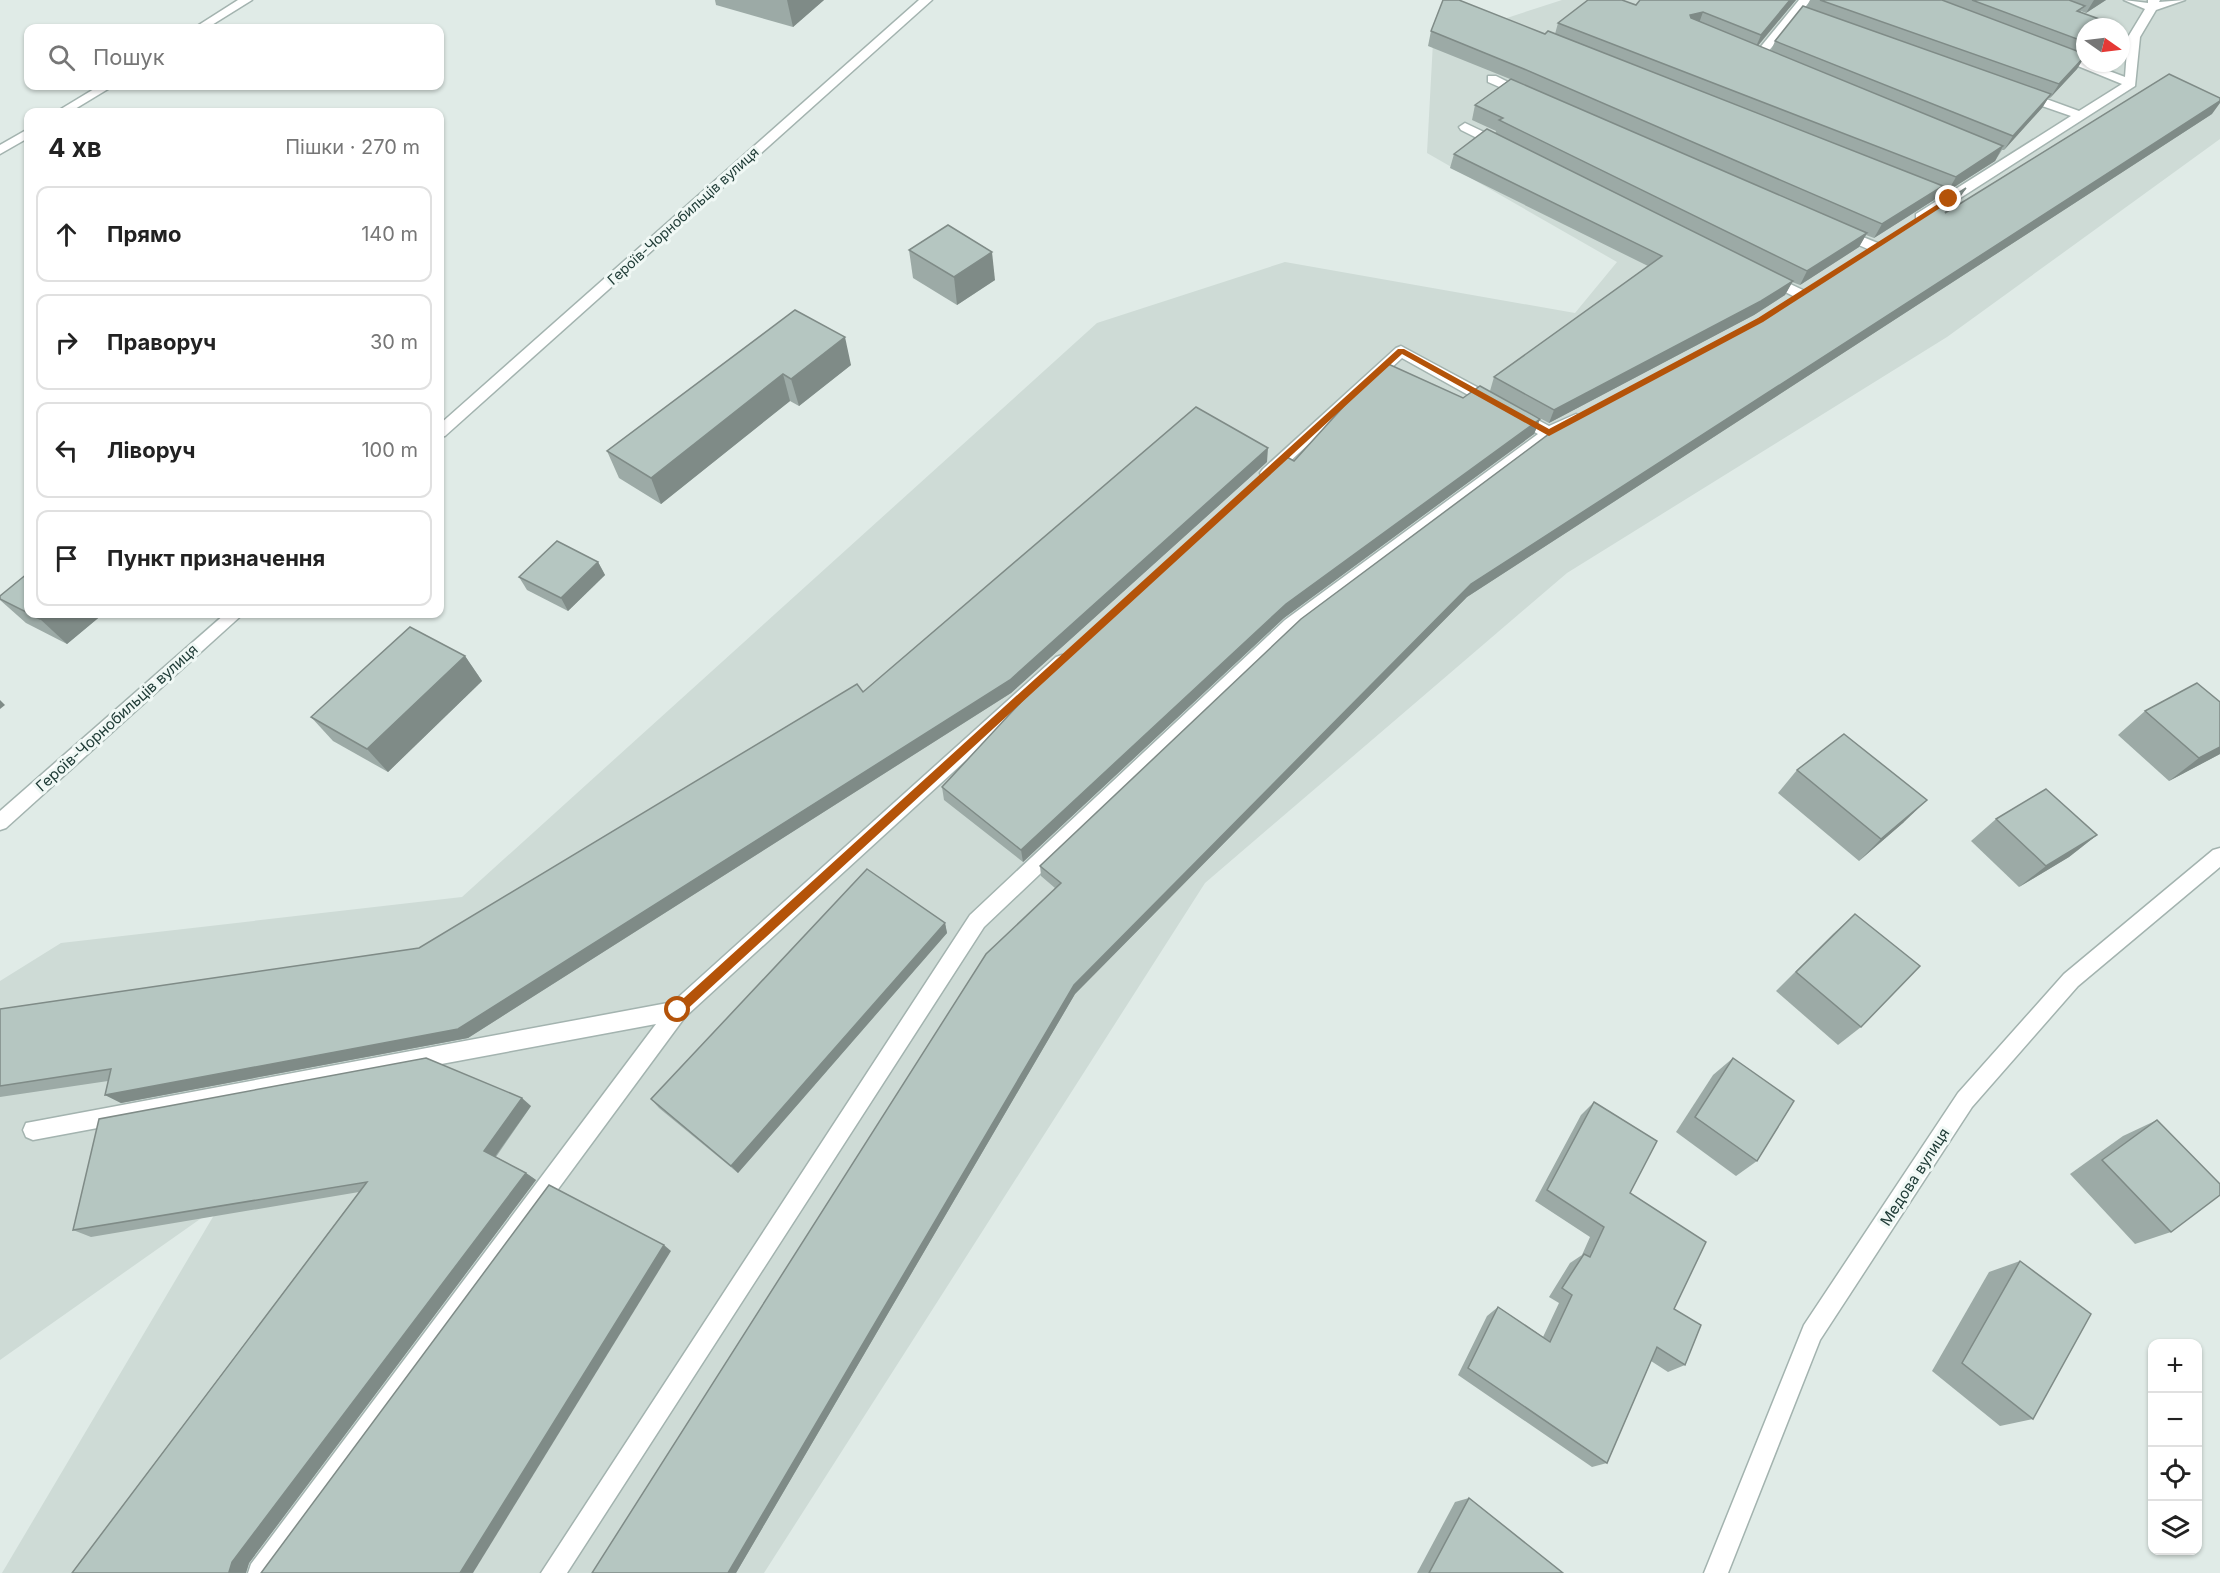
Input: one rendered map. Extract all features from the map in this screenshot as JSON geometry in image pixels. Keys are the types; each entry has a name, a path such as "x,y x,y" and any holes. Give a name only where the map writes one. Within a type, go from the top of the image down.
{"street":[{"path":"207,24 246,0"},
{"name":"Героїв-Чорнобильців вулиця","path":"444,428 926,0"},
{"path":"1758,57 1800,15 1805,0"},
{"path":"2130,0 2153,4 2179,0"},
{"path":"2130,31 2153,4"},
{"path":"2043,50 2131,83"},
{"path":"2130,71 2131,83"},
{"path":"1492,79 1536,98"},
{"path":"1856,259 1898,232 1943,197 2131,83"},
{"path":"69,108 100,90"},
{"path":"2014,92 2080,115"},
{"path":"1465,127 1517,153"},
{"path":"0,150 24,135"},
{"path":"1831,228 1875,247"},
{"path":"1758,273 1800,294"},
{"path":"1780,307 1819,282"},
{"path":"1252,487 1401,351 1549,433"},
{"path":"553,1573 977,921 1291,625 1549,433 1591,410"},
{"name":"Героїв-Чорнобильців вулиця","path":"0,822 230,618"},
{"path":"260,1573 678,1010 1077,647"},
{"name":"Медова вулиця","path":"1716,1573 1812,1333 1965,1100 2071,980 2220,856"},
{"path":"33,1130 678,1010"}],"shaded area":[{"path":"1562,0 2220,0 2220,139 1947,337 1567,573 1205,883 764,1573 2,1573 220,1205 0,1360 0,981 61,943 462,897 1097,323 1285,262 1575,313 1617,262 1427,153 1433,42"}],"building":[{"path":"1443,0 1459,0 1545,34 1548,31 1943,186 1882,224 1431,31"},
{"path":"1588,0 1622,0 1636,5 1640,0 1790,0 1761,35 1703,12 1690,15 1691,18 2003,146 1956,177 1558,23"},
{"path":"1820,0 1942,0 2076,51 2076,66 2059,84"},
{"path":"1972,0 2069,0 2085,6 2077,11 2096,18 2076,18 2076,39"},
{"path":"1803,6 2051,94 2013,136 1775,41"},
{"path":"2169,74 2220,98 2220,101 1471,584 1074,985 728,1573 592,1573 986,954 1061,883 1040,866 1301,619 1561,425 1774,311 1966,188 1945,213"},
{"path":"1511,79 1867,233 1807,271 1499,120 1503,118 1475,105"},
{"path":"1487,129 1793,281 1761,301 1554,410 1494,377 1662,256 1454,154"},
{"path":"948,225 992,252 954,277 909,250"},
{"path":"795,310 845,337 791,379 783,374 651,478 607,451"},
{"path":"1386,363 1463,398 1480,386 1540,419 1286,604 1021,850 942,787 1061,659 1285,456 1294,461"},
{"path":"1196,407 1268,448 1010,680 458,1029 105,1095 111,1069 0,1086 0,1009 419,948 857,684 863,692"},
{"path":"557,541 598,562 561,598 519,577"},
{"path":"24,576 24,611 0,599 0,596"},
{"path":"410,627 465,656 367,749 311,717"},
{"path":"2197,683 2220,702 2220,747 2199,758 2145,711"},
{"path":"1844,734 1927,800 1881,839 1797,770"},
{"path":"2046,789 2097,835 2046,866 1996,819"},
{"path":"867,869 945,923 731,1166 651,1099"},
{"path":"1855,914 1920,966 1861,1027 1796,972"},
{"path":"426,1058 522,1098 484,1151 526,1173 232,1562 230,1573 72,1573 367,1182 73,1230 99,1119"},
{"path":"1733,1058 1794,1101 1757,1161 1695,1117"},
{"path":"1594,1102 1657,1141 1630,1193 1706,1242 1674,1309 1701,1325 1685,1365 1657,1347 1607,1463 1468,1368 1498,1307 1550,1342 1572,1295 1562,1288 1584,1254 1590,1257 1604,1227 1547,1190"},
{"path":"2157,1120 2220,1184 2220,1195 2171,1232 2102,1160"},
{"path":"549,1185 664,1245 460,1573 261,1573"},
{"path":"2020,1261 2091,1314 2033,1419 1962,1363"},
{"path":"1469,1498 1563,1573 1429,1573"}],"route":[{"path":"678,1010 1401,351 1549,433 1760,320 1949,199"}]}
